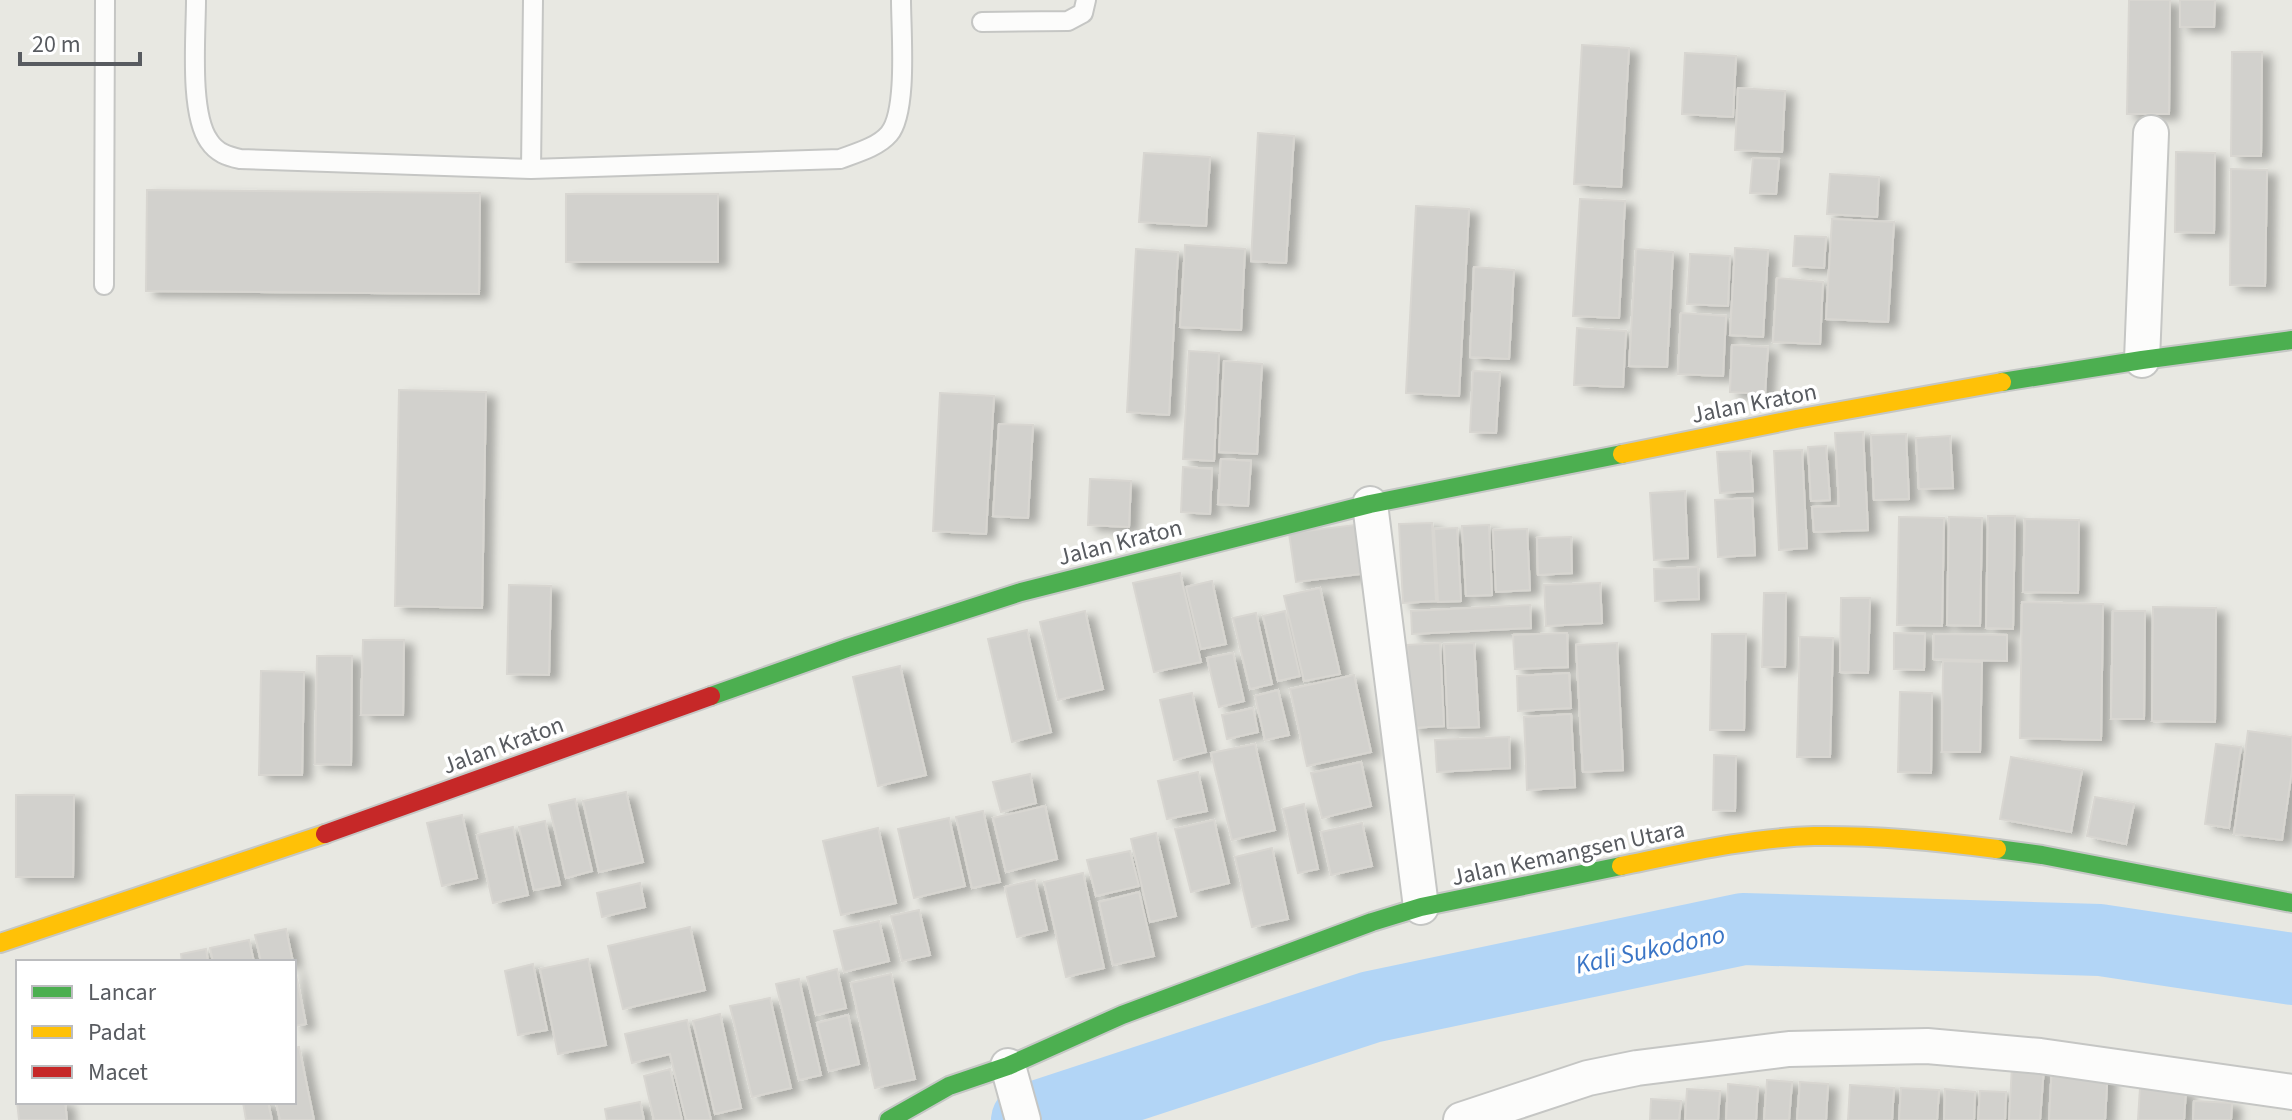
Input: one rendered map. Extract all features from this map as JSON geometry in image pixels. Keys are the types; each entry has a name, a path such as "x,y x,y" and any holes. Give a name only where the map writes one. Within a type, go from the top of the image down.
{"street":[{"path":"2142,360 2151,133"},
{"name":"Jalan Kraton","path":"0,943 258,858 861,643 1021,592 1370,504 1796,419 1951,390 2292,340"},
{"path":"1370,504 1421,907"},
{"name":"Jalan Kemangsen Utara","path":"889,1120 949,1086 1008,1066 1122,1015 1372,922 1421,907 1711,848 1815,836 1952,843 2042,855 2292,903"},
{"path":"1461,1120 1588,1078 1625,1070 1789,1049 1941,1047 2040,1056 2292,1092"},
{"path":"1008,1066 1020,1111"}],"lane":[{"path":"104,285 105,0"},
{"path":"196,0 196,88 202,126 211,144 228,156 240,159 531,169 840,159 873,146 890,133 901,108 901,0"},
{"path":"531,169 533,0"},
{"path":"982,22 1068,21 1083,13 1086,0"}],"building":[{"path":"2129,0 2170,0 2169,114 2127,114"},
{"path":"2180,0 2215,0 2214,27 2180,27"},
{"path":"1582,45 1629,48 1621,187 1574,184"},
{"path":"2232,52 2262,52 2261,156 2231,156"},
{"path":"1685,53 1736,56 1733,117 1682,114"},
{"path":"1738,88 1785,91 1782,152 1735,150"},
{"path":"1258,133 1294,136 1286,263 1251,261"},
{"path":"2176,152 2215,153 2214,233 2175,232"},
{"path":"1144,153 1210,157 1206,226 1139,222"},
{"path":"1753,158 1779,159 1776,194 1750,193"},
{"path":"2231,169 2267,170 2265,286 2230,285"},
{"path":"1830,174 1879,177 1877,217 1827,214"},
{"path":"147,190 480,193 479,294 146,291"},
{"path":"566,194 718,194 718,262 566,262"},
{"path":"1580,199 1625,201 1619,318 1573,316"},
{"path":"1416,206 1469,209 1459,396 1406,393"},
{"path":"1832,219 1894,222 1888,322 1826,319"},
{"path":"1795,236 1826,237 1824,268 1793,266"},
{"path":"1185,245 1245,249 1241,330 1180,327"},
{"path":"1735,248 1768,250 1763,337 1730,335"},
{"path":"1136,249 1178,252 1169,415 1127,412"},
{"path":"1636,249 1673,252 1667,367 1629,366"},
{"path":"1690,254 1730,256 1728,306 1687,304"},
{"path":"1474,267 1514,270 1509,359 1470,357"},
{"path":"1777,278 1823,282 1820,344 1773,342"},
{"path":"1681,313 1726,316 1723,376 1678,374"},
{"path":"1577,328 1626,331 1623,387 1574,385"},
{"path":"1732,345 1768,347 1765,394 1730,392"},
{"path":"1189,351 1219,353 1214,461 1183,459"},
{"path":"1224,361 1262,364 1257,454 1219,452"},
{"path":"1473,371 1500,372 1496,433 1470,432"},
{"path":"399,390 486,392 482,608 395,606"},
{"path":"940,393 994,396 986,534 933,531"},
{"path":"999,424 1033,425 1028,518 993,516"},
{"path":"1863,432 1868,530 1814,532 1812,507 1839,506 1835,433"},
{"path":"1906,434 1909,499 1874,500 1871,435"},
{"path":"1950,436 1953,488 1919,489 1916,438"},
{"path":"1826,446 1830,500 1811,501 1808,447"},
{"path":"1802,450 1807,548 1779,550 1774,451"},
{"path":"1750,451 1753,491 1720,493 1717,452"},
{"path":"1221,459 1251,461 1248,506 1218,504"},
{"path":"1183,467 1212,469 1210,514 1181,512"},
{"path":"1090,479 1131,481 1129,527 1088,525"},
{"path":"1685,491 1688,558 1654,560 1650,493"},
{"path":"1752,498 1755,555 1718,557 1715,500"},
{"path":"1988,516 2015,516 2013,629 1986,628"},
{"path":"1899,517 1944,518 1942,626 1897,625"},
{"path":"1949,517 1982,518 1980,626 1947,625"},
{"path":"2025,519 2079,520 2078,593 2023,592"},
{"path":"1432,523 1436,601 1403,603 1399,524"},
{"path":"1363,524 1369,573 1296,582 1289,533"},
{"path":"1489,525 1492,595 1466,596 1462,526"},
{"path":"1457,528 1461,601 1438,602 1434,529"},
{"path":"1527,529 1530,590 1496,592 1493,530"},
{"path":"1571,537 1572,573 1538,575 1537,538"},
{"path":"1698,567 1699,599 1655,601 1654,569"},
{"path":"1180,573 1201,662 1154,672 1133,583"},
{"path":"1212,581 1226,644 1201,649 1186,587"},
{"path":"1600,583 1602,623 1546,626 1544,585"},
{"path":"509,585 551,586 549,675 507,674"},
{"path":"1320,588 1340,674 1304,681 1284,596"},
{"path":"1764,593 1786,593 1785,667 1762,667"},
{"path":"1841,598 1870,598 1868,673 1840,672"},
{"path":"2022,602 2103,604 2101,740 2020,738"},
{"path":"1530,605 1531,628 1412,634 1411,611"},
{"path":"2153,607 2216,608 2215,722 2152,721"},
{"path":"1085,611 1103,689 1058,700 1040,622"},
{"path":"1285,611 1300,676 1278,681 1263,616"},
{"path":"2113,611 2145,611 2144,719 2111,719"},
{"path":"1256,613 1272,684 1250,689 1233,618"},
{"path":"1027,630 1051,732 1012,742 988,639"},
{"path":"1567,633 1568,667 1515,669 1513,635"},
{"path":"1894,633 1925,634 1924,670 1894,669"},
{"path":"1712,634 1746,634 1744,730 1710,730"},
{"path":"1934,634 2007,635 2007,661 1933,659"},
{"path":"1800,637 1833,638 1830,757 1797,757"},
{"path":"363,640 404,640 403,715 361,715"},
{"path":"1440,643 1444,726 1411,728 1407,645"},
{"path":"1474,643 1479,727 1448,728 1444,644"},
{"path":"1617,643 1623,770 1583,772 1576,645"},
{"path":"1233,653 1244,701 1219,707 1207,658"},
{"path":"317,656 352,656 351,765 315,764"},
{"path":"1943,661 1982,662 1980,752 1942,752"},
{"path":"900,666 926,775 878,786 853,677"},
{"path":"261,671 304,672 302,775 259,775"},
{"path":"1569,673 1571,708 1518,711 1517,676"},
{"path":"1354,675 1371,752 1307,766 1290,689"},
{"path":"1278,690 1289,735 1265,740 1255,696"},
{"path":"1900,692 1932,693 1931,773 1898,772"},
{"path":"1192,693 1206,752 1174,760 1160,700"},
{"path":"1253,708 1258,732 1227,739 1222,715"},
{"path":"1571,714 1575,787 1527,790 1524,717"},
{"path":"2248,731 2292,737 2292,770 2282,840 2234,834"},
{"path":"1509,737 1510,768 1437,772 1435,740"},
{"path":"1255,744 1275,830 1232,840 1211,753"},
{"path":"2216,744 2241,747 2229,828 2205,824"},
{"path":"1714,755 1736,756 1735,811 1713,810"},
{"path":"2011,757 2082,770 2071,832 2000,819"},
{"path":"1361,762 1371,806 1322,818 1311,773"},
{"path":"1198,772 1207,811 1167,819 1158,781"},
{"path":"1030,774 1036,803 1001,812 993,782"},
{"path":"626,792 643,862 599,872 583,801"},
{"path":"16,795 74,795 73,877 16,877"},
{"path":"2095,797 2134,804 2126,844 2087,836"},
{"path":"575,799 592,871 566,878 549,805"},
{"path":"1304,804 1318,869 1298,873 1283,809"},
{"path":"1045,806 1057,859 1006,872 993,818"},
{"path":"983,811 1000,882 972,888 956,817"},
{"path":"462,815 477,878 442,886 427,823"},
{"path":"949,818 965,886 914,898 898,829"},
{"path":"1214,820 1229,883 1191,892 1175,829"},
{"path":"545,821 560,885 534,890 519,827"},
{"path":"1362,823 1372,866 1331,875 1321,832"},
{"path":"513,827 528,895 493,903 477,835"},
{"path":"878,828 896,903 841,915 823,841"},
{"path":"1156,833 1176,916 1150,922 1131,839"},
{"path":"1272,848 1288,919 1252,927 1235,857"},
{"path":"1130,851 1139,886 1096,896 1087,860"},
{"path":"1083,873 1104,968 1066,977 1044,882"},
{"path":"1035,880 1047,930 1017,937 1005,887"},
{"path":"640,883 645,907 602,917 597,893"},
{"path":"1139,892 1154,956 1113,965 1099,902"},
{"path":"919,910 930,955 902,961 891,916"},
{"path":"879,921 889,961 844,972 834,931"},
{"path":"690,927 705,990 623,1009 608,946"},
{"path":"286,929 293,960 261,960 255,935"},
{"path":"249,940 254,960 213,960 210,948"},
{"path":"206,949 208,960 182,960 181,954"},
{"path":"588,959 606,1045 558,1054 540,969"},
{"path":"533,964 547,1030 518,1035 505,971"},
{"path":"837,969 846,1008 816,1015 807,977"},
{"path":"891,974 915,1079 875,1088 851,983"},
{"path":"296,975 306,1024 296,1026"},
{"path":"799,979 821,1075 799,1080 776,984"},
{"path":"770,998 791,1088 752,1097 730,1006"},
{"path":"720,1014 741,1108 715,1114 693,1021"},
{"path":"848,1015 859,1064 829,1071 817,1023"},
{"path":"687,1020 711,1120 686,1120 670,1054 632,1063 625,1034"},
{"path":"299,1047 314,1120 280,1120 276,1104 296,1104 296,1048"},
{"path":"2052,1065 2108,1068 2105,1120 2049,1120"},
{"path":"2012,1066 2044,1067 2040,1120 2009,1120"},
{"path":"670,1069 682,1120 654,1120 644,1076"},
{"path":"1767,1080 1792,1082 1789,1120 1764,1120"},
{"path":"1800,1082 1828,1084 1826,1120 1797,1120"},
{"path":"1728,1084 1758,1087 1756,1120 1726,1120"},
{"path":"1850,1085 1894,1088 1892,1120 1848,1120"},
{"path":"1901,1088 1939,1090 1937,1120 1899,1120"},
{"path":"2140,1088 2186,1090 2184,1120 2138,1120"},
{"path":"1687,1089 1720,1091 1718,1120 1685,1120"},
{"path":"1945,1089 1975,1092 1974,1120 1944,1120"},
{"path":"1980,1091 2006,1092 2005,1120 1978,1120"},
{"path":"1651,1099 1681,1101 1679,1120 1650,1120"},
{"path":"2194,1101 2232,1103 2231,1120 2193,1120"},
{"path":"640,1102 644,1120 607,1120 605,1109"},
{"path":"17,1104 65,1104 67,1120 19,1120"},
{"path":"243,1104 268,1104 272,1120 246,1120"}],"waterway":[{"name":"Kali Sukodono","path":"1027,1120 1371,1007 1743,929 2100,940 2292,969"}],"traffic: fast":[{"path":"2002,382 2292,340"},
{"path":"711,696 1021,592 1370,504 1622,454"},
{"path":"1997,849 2292,903"},
{"path":"889,1120 949,1086 1008,1066 1122,1015 1372,922 1421,907 1621,866"}],"traffic: slow":[{"path":"1622,454 2002,382"},
{"path":"0,943 325,834"},
{"path":"1621,866 1693,851 1790,837 1860,836 1997,849"}],"traffic: jam":[{"path":"325,834 711,696"}]}
